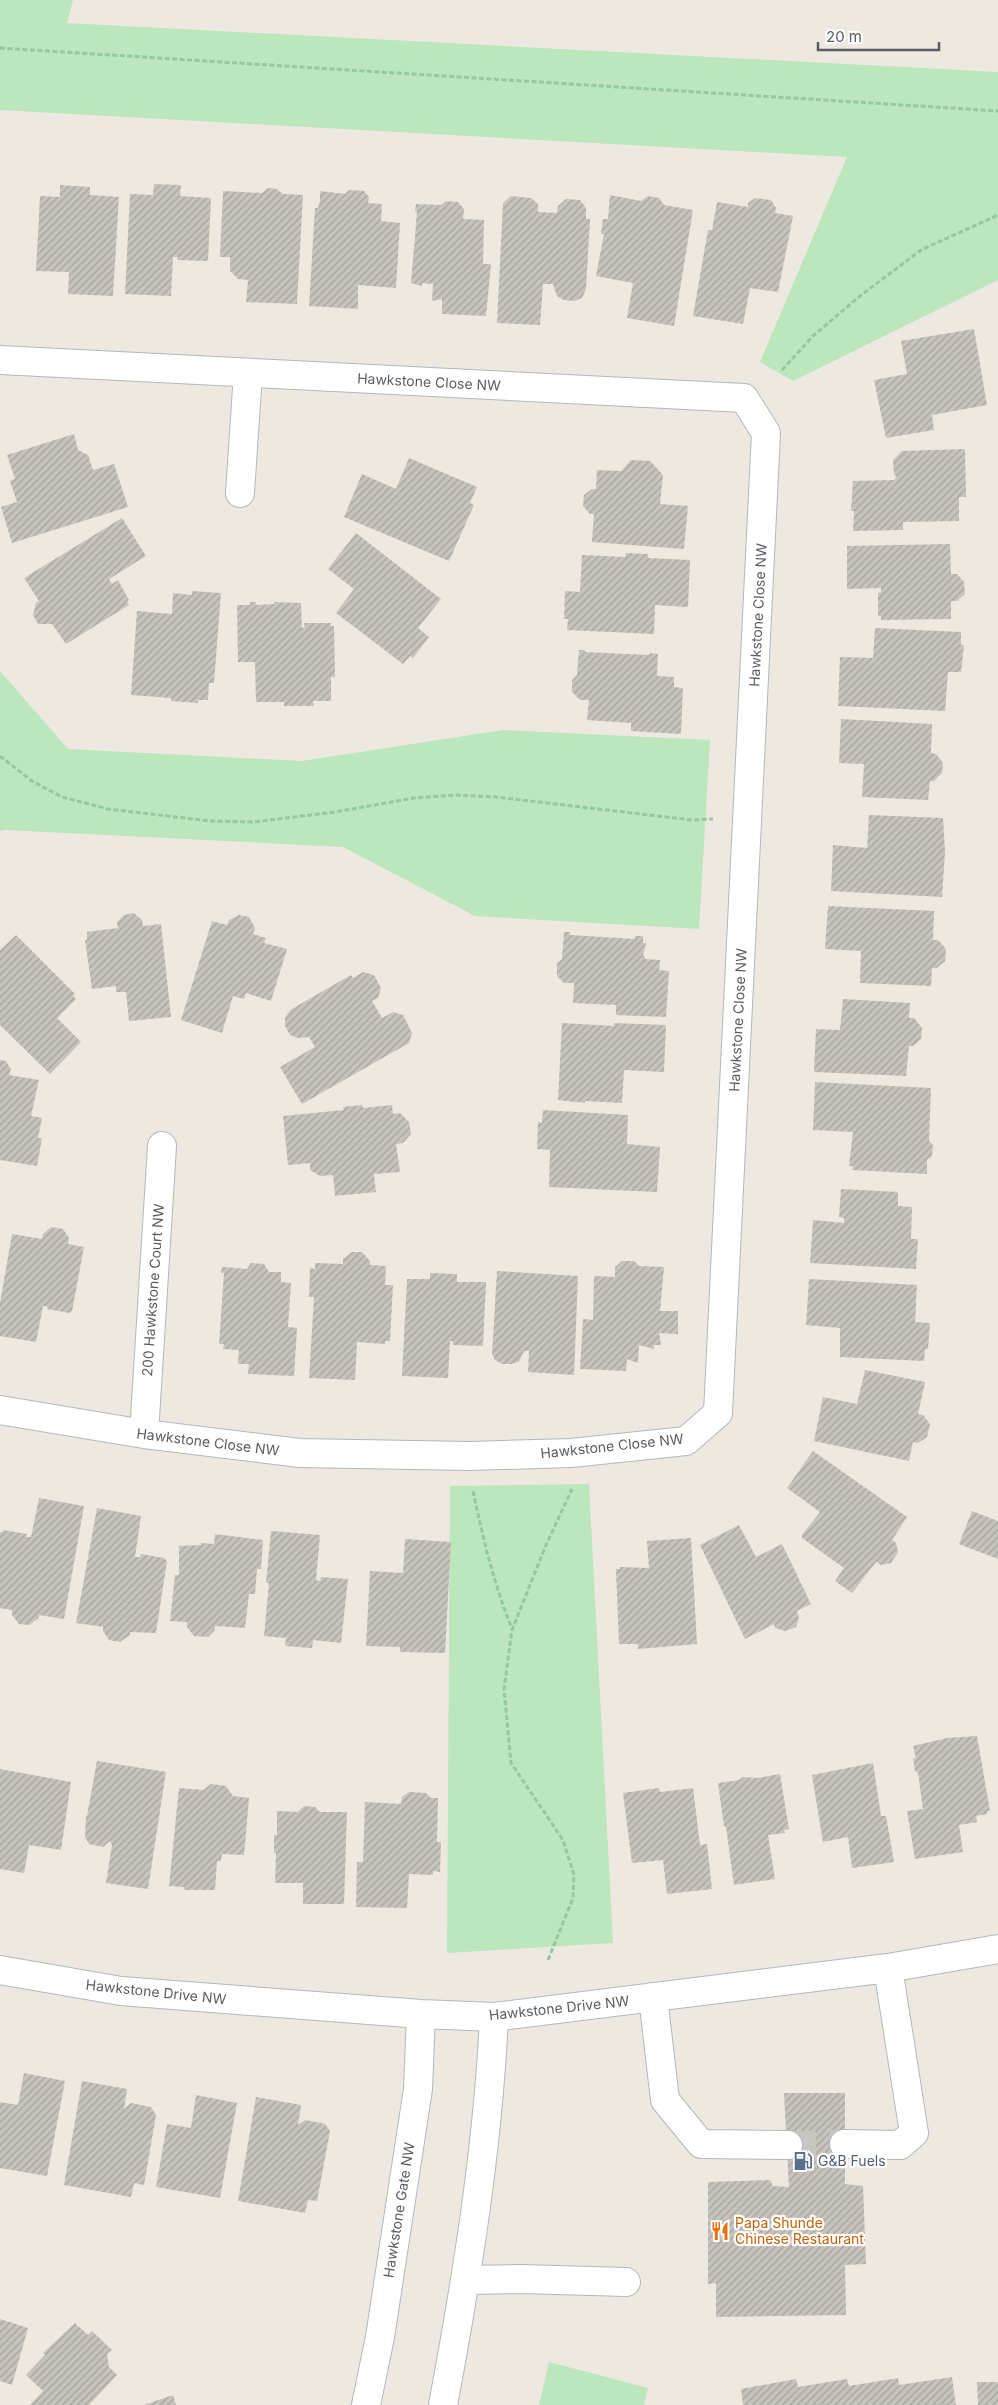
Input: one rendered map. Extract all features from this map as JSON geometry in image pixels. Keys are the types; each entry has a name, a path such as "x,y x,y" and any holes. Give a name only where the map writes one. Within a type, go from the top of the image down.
{"street":[{"name":"Hawkstone Close NW","path":"0,360 744,398 766,433 718,1413 686,1441 571,1454 470,1456 300,1453 144,1434 0,1410"},
{"path":"240,493 248,373"},
{"name":"200 Hawkstone Court NW","path":"144,1434 162,1146"},
{"name":"Hawkstone Drive NW","path":"0,1970 121,1991 421,2014 494,2017 888,1968 998,1949"},
{"path":"844,2144 900,2145 914,2133 888,1968"},
{"path":"653,1998 664,2100 701,2144 788,2145"},
{"name":"Hawkstone Gate NW","path":"366,2405 380,2337 418,2089 421,2014"},
{"path":"443,2405 466,2280 491,2094 494,2017"},
{"path":"466,2280 521,2279 626,2282"}],"path":[{"path":"0,48 998,111"},
{"path":"782,370 814,336 860,296 921,250 998,215"},
{"path":"0,756 32,781 62,797 108,809 210,821 254,822 335,812 414,798 454,795 496,797 692,820 721,819"},
{"path":"548,1960 573,1898 574,1875 563,1840 511,1763 504,1690 512,1630 546,1545 574,1485"},
{"path":"473,1491 484,1545 497,1591 512,1630"}],"green space":[{"path":"0,0 73,0 67,23 998,72 998,280 793,381 760,362 847,157 0,110"},
{"path":"0,671 68,749 302,761 503,730 710,740 699,929 475,916 343,847 0,831"},
{"path":"589,1484 613,1943 447,1953 450,1486"},
{"path":"549,2362 648,2388 644,2405 539,2405"}],"building":[{"path":"154,184 181,185 180,196 211,198 208,261 177,260 178,257 173,257 171,296 125,294 130,194 153,195"},
{"path":"60,185 90,187 90,195 119,197 113,296 68,294 69,272 36,271 40,196 60,197"},
{"path":"268,188 277,189 283,194 303,195 297,304 246,302 248,280 238,279 230,271 230,257 220,257 223,191 262,193"},
{"path":"349,190 364,191 369,197 368,203 382,204 381,221 400,223 396,288 358,285 358,309 309,306 315,208 318,208 320,191 345,194"},
{"path":"610,195 641,201 648,196 659,198 664,205 693,210 674,326 627,318 633,283 596,276 604,234 601,234 603,219 608,219"},
{"path":"511,196 531,198 538,204 538,212 557,213 558,206 566,199 580,200 586,208 586,219 590,219 586,289 582,298 574,301 564,300 557,296 553,284 543,284 540,325 497,323 503,203"},
{"path":"755,198 771,200 776,208 775,213 793,216 778,292 750,288 743,324 693,316 708,230 712,230 717,202 748,207 748,203"},
{"path":"446,201 458,202 464,209 463,219 484,220 483,264 491,264 486,316 442,314 442,299 432,301 433,284 422,283 422,286 411,283 417,212 415,211 416,204 441,205"},
{"path":"974,329 987,405 932,415 934,430 886,438 874,380 907,374 901,341"},
{"path":"74,434 78,450 88,455 93,470 114,464 128,507 12,543 1,507 17,502 10,481 15,479 7,455"},
{"path":"965,449 966,497 959,497 959,521 903,522 903,530 853,531 854,511 851,511 853,481 894,480 897,477 894,475 893,460 902,451"},
{"path":"409,458 477,487 470,503 474,505 449,561 344,517 362,474 396,489"},
{"path":"631,460 650,461 663,475 660,504 688,506 684,549 592,542 594,514 590,514 583,506 584,495 592,489 596,489 597,470 621,471"},
{"path":"122,518 146,556 109,579 112,584 118,580 129,600 127,601 129,605 66,644 52,624 38,624 33,615 36,603 39,601 24,578"},
{"path":"356,533 441,599 418,628 429,637 413,658 410,656 403,664 336,613 354,589 328,569"},
{"path":"950,544 951,574 957,574 964,582 965,594 957,601 951,601 951,619 881,620 881,616 878,616 878,593 881,592 881,588 847,589 847,546"},
{"path":"626,553 648,554 648,558 690,560 688,607 655,605 654,634 567,630 568,619 564,619 565,591 580,592 582,555 625,557"},
{"path":"192,591 221,593 214,683 209,683 208,700 198,700 198,703 171,701 171,698 131,695 137,611 172,614 173,593 192,595"},
{"path":"250,602 256,602 256,605 275,604 274,602 301,603 302,628 305,627 304,623 331,623 331,626 334,626 335,677 331,677 331,701 313,701 314,706 284,706 284,702 256,702 255,662 238,662 237,605 250,605"},
{"path":"875,628 961,632 961,645 964,645 961,672 948,672 945,711 838,706 840,657 873,658"},
{"path":"579,650 585,650 585,652 658,654 657,676 674,677 674,687 683,688 681,734 631,731 631,723 587,720 589,700 580,700 572,692 572,680 577,675"},
{"path":"841,719 932,724 931,753 936,754 943,763 942,773 934,781 930,781 928,800 862,797 864,764 839,763"},
{"path":"869,815 943,818 945,852 942,897 831,891 833,845 867,848"},
{"path":"828,906 934,911 933,940 938,940 946,949 945,961 937,968 932,968 931,986 860,983 861,951 825,949"},
{"path":"134,913 142,920 143,926 161,924 171,1017 129,1021 126,992 116,992 116,986 92,989 85,940 87,940 87,932 118,928 117,922 124,915"},
{"path":"239,915 249,917 255,928 253,934 266,938 264,943 287,949 271,1001 246,993 244,999 233,996 222,1033 181,1020 212,921 227,925 229,920"},
{"path":"564,932 570,932 570,935 635,939 635,936 643,936 643,943 646,943 643,956 645,956 645,959 660,960 659,970 669,971 666,1017 616,1015 616,1005 573,1003 574,983 564,983 557,976 557,963 562,959"},
{"path":"16,935 75,994 73,996 76,999 57,1018 81,1042 50,1074 0,1025 0,950"},
{"path":"363,972 374,975 381,988 378,998 372,1001 382,1018 393,1012 403,1015 412,1033 409,1043 302,1104 280,1067 315,1047 309,1037 298,1038 290,1035 285,1026 285,1018 290,1010 351,975 353,978"},
{"path":"843,999 910,1003 909,1018 914,1018 922,1028 921,1039 913,1046 909,1046 906,1076 814,1072 816,1029 840,1030"},
{"path":"562,1023 614,1026 614,1023 666,1025 664,1072 624,1070 622,1103 585,1101 585,1103 558,1100"},
{"path":"0,1060 6,1061 11,1069 9,1075 39,1080 31,1116 42,1118 38,1138 42,1138 37,1166 0,1160"},
{"path":"815,1082 931,1088 929,1141 933,1145 932,1156 927,1160 927,1174 852,1170 853,1166 849,1166 853,1132 813,1130"},
{"path":"362,1105 363,1108 392,1105 393,1114 400,1113 409,1122 411,1134 403,1143 396,1144 400,1172 374,1174 376,1192 335,1196 333,1175 320,1176 310,1170 310,1163 288,1165 283,1116 344,1110 343,1107"},
{"path":"543,1110 628,1115 627,1144 660,1147 657,1192 549,1187 550,1150 537,1149 538,1122 542,1123"},
{"path":"841,1189 898,1192 898,1206 912,1207 911,1239 918,1239 916,1269 810,1263 813,1220 844,1223 844,1218 839,1217"},
{"path":"51,1227 63,1229 69,1238 68,1244 84,1247 72,1311 70,1313 47,1309 48,1307 43,1306 36,1342 0,1336 0,1303 12,1234 42,1239 43,1234"},
{"path":"352,1252 362,1252 370,1261 370,1265 386,1266 385,1285 393,1285 390,1341 385,1341 385,1344 357,1342 355,1380 309,1378 314,1297 309,1297 310,1268 315,1269 315,1263 343,1264 343,1259"},
{"path":"622,1261 634,1261 639,1266 664,1267 660,1311 678,1311 678,1334 659,1333 661,1345 654,1345 654,1349 639,1345 638,1363 627,1359 626,1371 580,1369 583,1319 593,1320 594,1276 615,1277 615,1267"},
{"path":"251,1263 264,1264 269,1272 281,1272 281,1282 291,1283 288,1327 297,1328 294,1376 248,1374 249,1364 238,1364 239,1350 223,1349 224,1344 219,1344 224,1273 221,1273 222,1267 247,1269"},
{"path":"497,1271 578,1276 574,1375 528,1372 529,1351 524,1351 519,1362 502,1364 495,1360 492,1354"},
{"path":"430,1273 457,1274 457,1282 486,1282 483,1346 453,1345 453,1341 450,1341 448,1378 402,1376 407,1279 430,1279"},
{"path":"809,1279 917,1285 915,1322 930,1323 928,1349 925,1349 924,1361 840,1357 840,1328 806,1325"},
{"path":"865,1370 925,1382 918,1414 923,1415 930,1424 927,1437 918,1443 913,1442 909,1461 814,1441 823,1397 857,1404"},
{"path":"813,1451 907,1517 892,1540 896,1543 898,1552 891,1563 881,1565 876,1562 852,1593 835,1581 844,1568 802,1538 802,1535 820,1512 787,1488"},
{"path":"39,1498 84,1506 64,1619 39,1615 39,1618 29,1625 19,1624 12,1615 12,1610 0,1608 0,1532 3,1532 3,1530 27,1534 26,1537 31,1537"},
{"path":"97,1508 141,1516 135,1557 140,1557 141,1554 164,1558 167,1561 156,1633 130,1632 130,1635 120,1642 109,1640 103,1631 103,1627 76,1623"},
{"path":"972,1511 998,1521 998,1559 959,1544"},
{"path":"739,1525 756,1557 782,1544 811,1604 797,1611 799,1618 796,1627 785,1631 775,1628 774,1624 745,1639 700,1545"},
{"path":"271,1531 320,1535 316,1580 320,1581 321,1577 348,1579 341,1643 313,1640 312,1648 285,1646 286,1638 264,1636 269,1583 266,1583"},
{"path":"215,1534 263,1540 261,1569 257,1569 255,1594 249,1594 245,1628 215,1626 215,1630 208,1637 194,1636 187,1627 187,1622 170,1621 175,1575 179,1575 179,1546 201,1545 201,1543 214,1544"},
{"path":"691,1538 697,1644 638,1649 638,1644 619,1644 616,1569 620,1569 620,1567 649,1568 647,1541"},
{"path":"405,1539 451,1542 445,1653 400,1652 400,1647 366,1646 370,1571 403,1573"},
{"path":"977,1736 990,1811 987,1811 987,1814 976,1816 977,1822 959,1825 963,1852 915,1859 907,1811 923,1809 918,1773 915,1771 913,1758 916,1758 913,1746 947,1738"},
{"path":"97,1761 166,1772 148,1889 106,1883 112,1845 110,1841 103,1847 89,1844 85,1837 86,1815"},
{"path":"873,1763 881,1816 886,1816 894,1862 852,1868 848,1837 823,1842 812,1775"},
{"path":"0,1769 71,1782 61,1850 29,1845 24,1873 0,1869"},
{"path":"780,1774 789,1829 784,1830 785,1833 768,1835 775,1879 734,1885 718,1783 739,1780 743,1777 757,1778"},
{"path":"211,1784 226,1786 233,1796 249,1798 244,1855 222,1854 221,1861 217,1861 215,1890 184,1890 184,1887 169,1886 179,1788 203,1790"},
{"path":"659,1788 660,1792 693,1788 700,1845 707,1844 712,1889 667,1894 663,1860 632,1863 623,1793"},
{"path":"409,1792 426,1793 431,1798 438,1798 437,1842 441,1842 440,1872 433,1871 433,1875 409,1874 407,1908 356,1907 357,1862 363,1862 365,1802 401,1804 402,1797"},
{"path":"304,1806 315,1807 320,1812 347,1812 344,1904 303,1904 303,1883 275,1883 276,1853 274,1853 274,1835 277,1835 277,1811 298,1812"},
{"path":"24,2073 65,2081 47,2176 0,2168 0,2102 18,2105"},
{"path":"82,2081 127,2089 124,2109 131,2103 151,2107 156,2115 144,2185 134,2183 131,2197 64,2185"},
{"path":"784,2093 845,2093 845,2184 863,2186 866,2264 845,2265 846,2315 716,2317 716,2283 708,2284 708,2182 770,2180 773,2186 789,2187"},
{"path":"196,2095 237,2103 220,2198 156,2187 167,2124 191,2128"},
{"path":"256,2097 301,2105 298,2125 305,2120 311,2121 325,2124 330,2131 317,2201 308,2200 305,2213 238,2201"},
{"path":"0,2319 28,2328 12,2385 0,2381"},
{"path":"75,2323 88,2335 92,2331 112,2350 107,2354 109,2367 117,2375 89,2405 30,2405 43,2391 26,2375 45,2355 43,2353"},
{"path":"952,2377 956,2405 743,2405 741,2389 796,2379 798,2387 847,2379 849,2386 898,2378 899,2385"},
{"path":"977,2382 998,2382 998,2405 978,2405"},
{"path":"173,2395 176,2405 144,2405"}],"tunnel":[{"path":"788,2145 844,2144"}],"place":[{"name":"G&B Fuels","path":"803,2161"},
{"name":"Papa Shunde Chinese Restaurant","path":"720,2231"}]}
